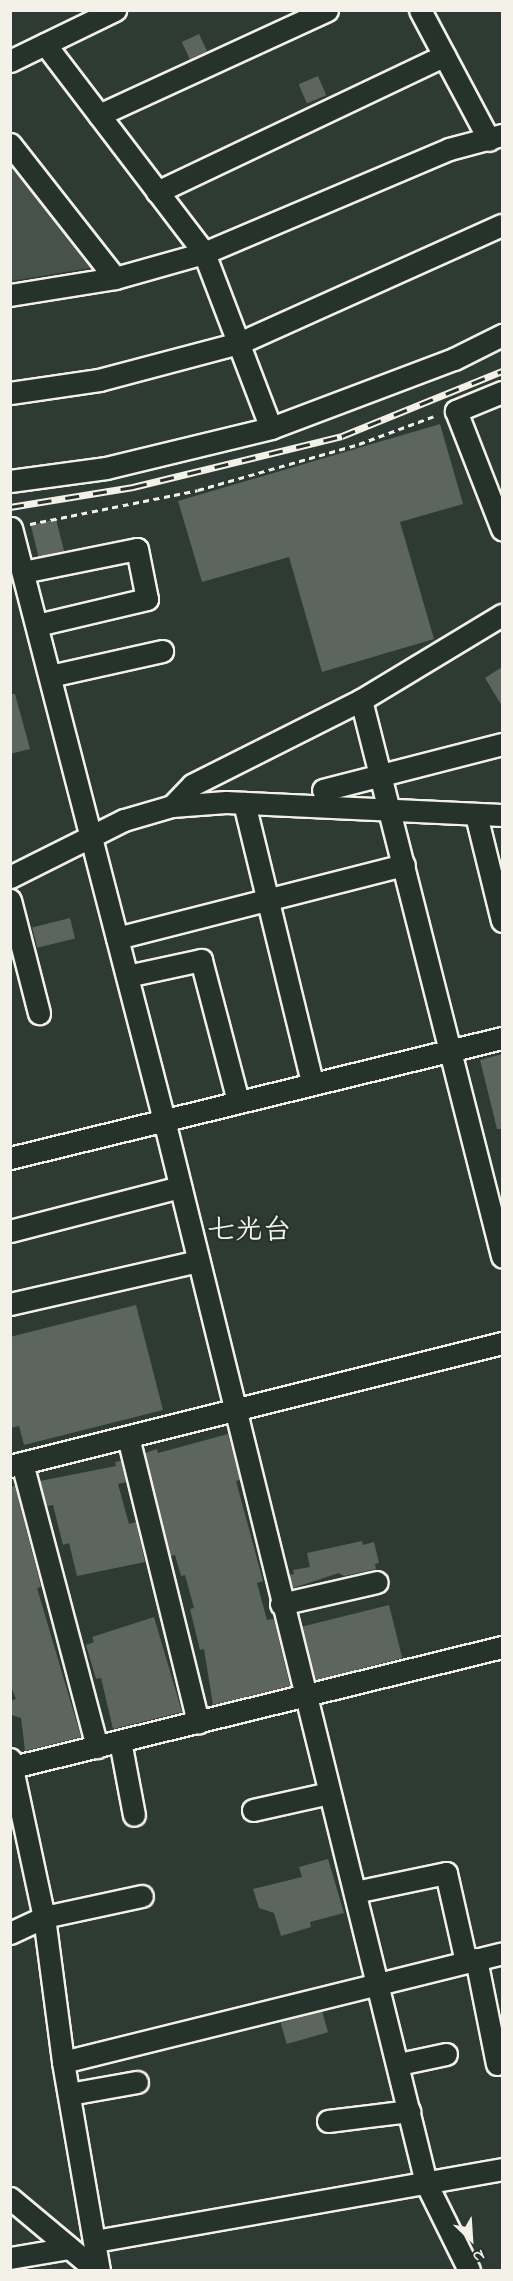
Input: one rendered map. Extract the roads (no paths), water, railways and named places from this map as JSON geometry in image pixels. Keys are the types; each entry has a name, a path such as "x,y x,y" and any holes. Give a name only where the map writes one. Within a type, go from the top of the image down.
{"street":[{"path":"10,61 116,10"},
{"path":"99,115 327,10"},
{"path":"10,295 115,278 204,254 449,149 496,138 444,56 420,10"},
{"path":"45,45 204,254 271,428"},
{"path":"157,192 444,56"},
{"path":"10,144 115,278"},
{"path":"10,393 99,380 239,343 502,225"},
{"path":"10,481 106,468 271,428 454,359 502,335"},
{"path":"502,392 456,411 502,530"},
{"path":"11,528 164,1120 304,1697 380,1983 426,2183 469,2271"},
{"path":"23,572 137,549 147,599 37,625"},
{"path":"172,806 192,785 361,700 502,615"},
{"path":"50,676 162,651"},
{"path":"361,700 452,1050 502,1256"},
{"path":"323,790 380,772 502,744"},
{"path":"218,803 215,782 220,771"},
{"path":"10,878 132,817 172,806 244,803 390,812 502,815"},
{"path":"244,803 312,1083"},
{"path":"476,814 502,921"},
{"path":"117,938 404,865"},
{"path":"10,900 39,1013"},
{"path":"127,976 201,960 238,1101"},
{"path":"10,1158 502,1038"},
{"path":"10,1231 180,1187"},
{"path":"10,1304 198,1261"},
{"path":"97,1747 16,1464 502,1343"},
{"path":"128,1437 198,1723"},
{"path":"281,1604 377,1582"},
{"path":"98,2271 95,2241 63,2062 44,1917 12,1763 97,1747 502,1647"},
{"path":"120,1741 134,1815"},
{"path":"253,1810 329,1793"},
{"path":"355,1892 446,1873 471,1960 496,2064"},
{"path":"10,1933 44,1917 142,1896"},
{"path":"63,2062 502,1953"},
{"path":"399,2064 446,2054"},
{"path":"69,2094 137,2082"},
{"path":"328,2121 409,2111"},
{"path":"95,2241 502,2169"},
{"path":"10,2198 98,2271"},
{"path":"10,2258 69,2248"}],"railway":[{"path":"10,507 133,487 342,436 502,371"}],"district":[{"name":"七光台","path":"249,1232"}]}
